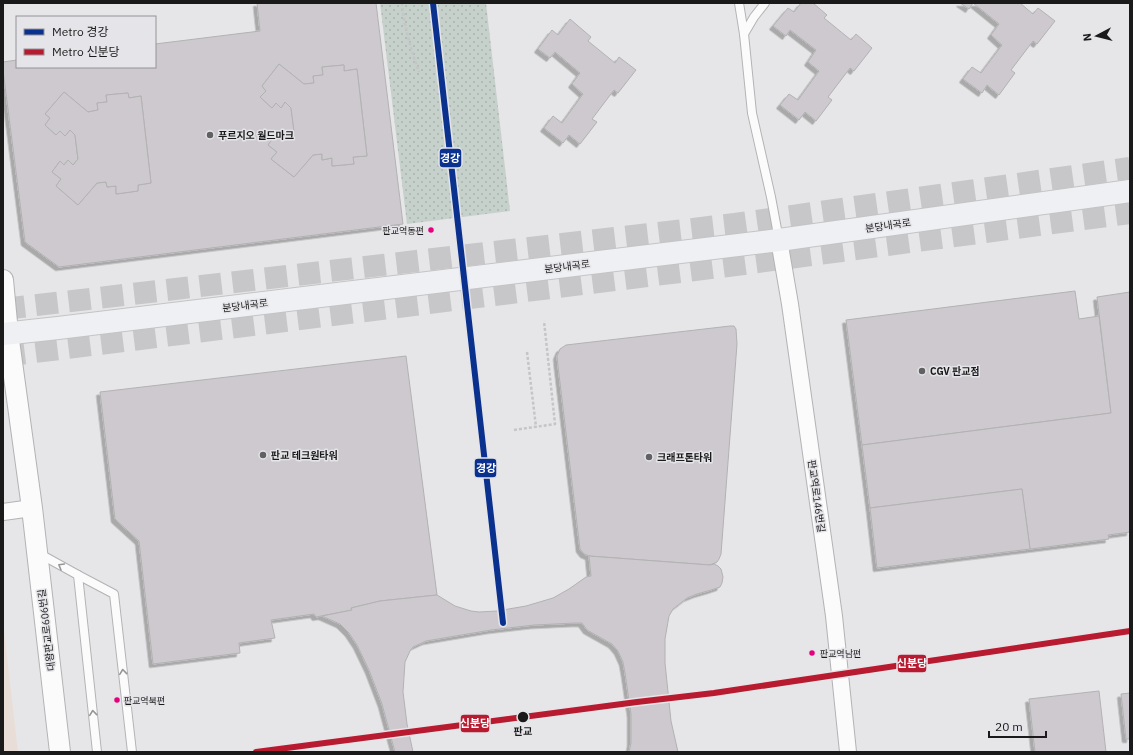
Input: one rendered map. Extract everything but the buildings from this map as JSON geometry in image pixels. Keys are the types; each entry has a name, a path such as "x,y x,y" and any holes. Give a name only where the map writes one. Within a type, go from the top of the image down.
{"main road":[{"name":"분당내곡로","path":"6,333 58,328 779,240 1130,191"}],"street":[{"name":"판교역로146번길","path":"779,240 790,304 834,616 848,752"},
{"name":"대왕판교로606번길","path":"3,280 6,333 32,508 60,752"},
{"path":"3,512 32,508"}],"lane":[{"path":"739,3 744,34 752,113 779,240"},
{"path":"744,34 754,17 766,3"},
{"path":"37,552 78,576 114,594 132,752"},
{"path":"78,576 97,752"}],"path":[{"path":"402,3 402,11 413,55 419,72"},
{"path":"514,430 555,424 544,321"},
{"path":"527,352 536,427"}],"shaded area":[{"path":"380,3 486,3 510,211 407,224"},
{"path":"3,621 18,752 3,752"}],"tunnel":[{"path":"3,309 735,224 1130,168"},
{"path":"3,356 728,266 1130,213"}],"metro line":[{"name":"경강","path":"433,3 503,623"},
{"name":"신분당","path":"256,752 714,693 1130,631"}],"place":[{"name":"푸르지오 월드마크","path":"210,135"},
{"name":"판교역동편","path":"431,230"},
{"name":"CGV 판교점","path":"922,371"},
{"name":"판교 테크원타워","path":"263,455"},
{"name":"크래프톤타워","path":"649,457"},
{"name":"판교역남편","path":"812,653"},
{"name":"판교역북편","path":"117,700"},
{"name":"판교","path":"523,717"}]}
